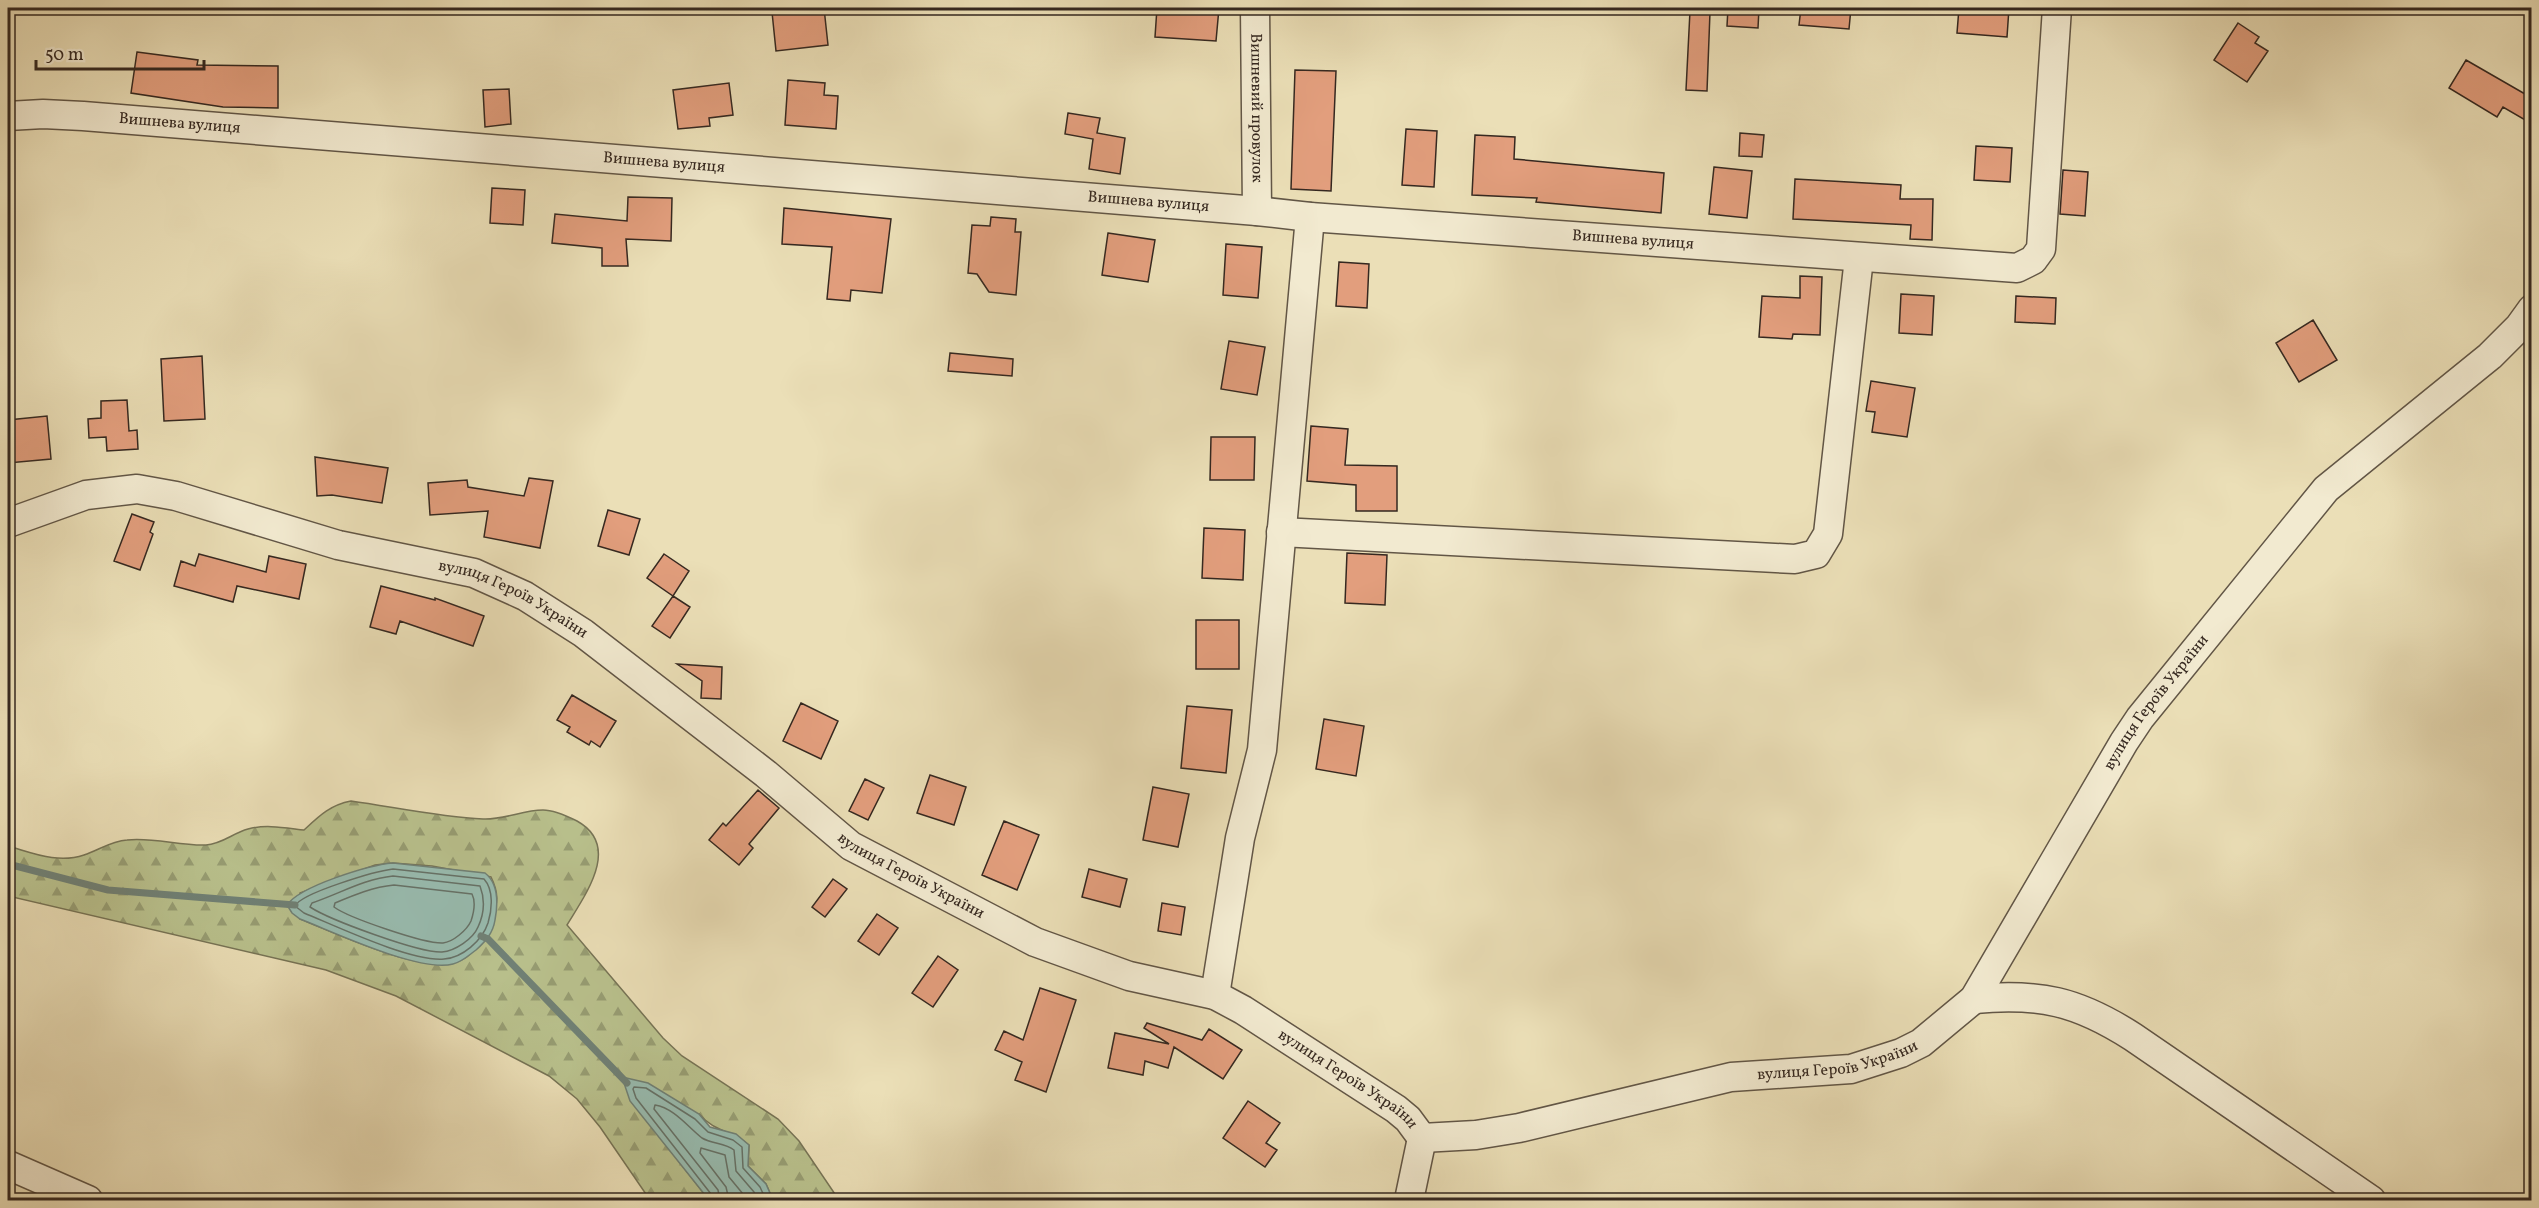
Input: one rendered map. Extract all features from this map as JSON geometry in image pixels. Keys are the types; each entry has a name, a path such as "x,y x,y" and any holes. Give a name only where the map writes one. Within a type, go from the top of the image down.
{"street":[{"name":"Вишневий провулок","path":"1255,8 1257,211"},
{"name":"Вишнева вулиця","path":"8,116 43,114 83,116 1310,217 2017,268 2033,260 2041,249 2057,8"},
{"path":"1215,995 1240,838 1262,750 1310,217"},
{"path":"1281,532 1795,559 1816,554 1828,534 1859,258"},
{"name":"вулиця Героїв України","path":"8,523 86,495 137,489 176,496 338,545 474,573 525,596 582,633 766,774 851,846 1035,942 1129,976 1215,995 1244,1010 1396,1109 1408,1119 1422,1138 1476,1135 1519,1128 1731,1077 1826,1072 1877,1063 1921,1042 1974,999 2140,718 2306,511 2347,471 2490,356 2519,327 2532,309"},
{"path":"1974,999 2025,997 2055,1000 2092,1013 2142,1043 2371,1200"},
{"path":"1409,1200 1422,1138"},
{"path":"8,1165 88,1200"}],"green space":[{"path":"351,801 433,814 483,819 547,810 573,819 590,831 597,844 596,871 590,886 567,925 663,1038 682,1056 778,1119 799,1141 839,1200 773,1200 766,1184 748,1166 749,1145 736,1136 711,1125 699,1114 660,1137 709,1200 650,1200 600,1127 577,1099 549,1076 396,996 326,970 8,896 8,846 55,858 65,858 84,855 110,844 127,840 206,845 255,828 276,827 304,830 325,812","holes":["393,863 432,866 491,877 494,885 497,898 495,909 474,949 465,958 450,963 430,963 407,959 383,952 300,919 300,893 375,865"]}],"water":[{"path":"393,863 485,873 493,883 497,901 494,925 486,940 476,950 456,963 438,965 420,963 377,950 300,919 287,905 294,898 320,884 352,872"},
{"path":"622,1077 648,1083 699,1114 710,1127 736,1134 749,1145 748,1166 766,1184 773,1200 709,1200 630,1101"}],"building":[{"path":"788,8 824,8 828,45 776,51 772,12 789,10"},
{"path":"1157,8 1219,8 1216,41 1155,37"},
{"path":"1728,8 1759,8 1758,28 1727,26"},
{"path":"1801,8 1851,8 1849,29 1799,25"},
{"path":"1959,8 2009,8 2007,37 1957,33"},
{"path":"1690,11 1710,12 1707,91 1686,90"},
{"path":"2238,23 2259,37 2255,43 2268,51 2247,82 2214,60"},
{"path":"137,52 198,60 197,65 278,66 278,108 223,107 131,93"},
{"path":"2466,60 2532,98 2532,124 2503,107 2497,117 2449,88"},
{"path":"1295,70 1336,71 1331,191 1291,189"},
{"path":"788,80 825,83 824,95 838,96 836,129 785,125"},
{"path":"729,83 733,115 709,118 710,126 678,129 673,90"},
{"path":"509,89 511,124 485,127 483,90"},
{"path":"1068,113 1100,118 1097,133 1125,138 1120,174 1089,169 1093,139 1065,134"},
{"path":"1406,129 1437,131 1434,187 1402,185"},
{"path":"1740,133 1764,135 1762,157 1739,156"},
{"path":"1475,135 1515,137 1514,159 1664,173 1661,213 1536,202 1537,198 1472,195"},
{"path":"1976,146 2012,148 2010,182 1974,180"},
{"path":"1714,167 1752,171 1747,218 1709,214"},
{"path":"2063,170 2088,172 2085,216 2060,214"},
{"path":"1795,179 1901,185 1900,199 1933,199 1932,240 1910,239 1911,225 1793,219"},
{"path":"492,188 525,190 523,225 490,223"},
{"path":"628,197 672,198 671,241 626,239 628,266 602,266 602,248 552,243 555,214 627,221"},
{"path":"784,208 891,219 882,293 851,290 850,301 827,299 832,247 782,244"},
{"path":"991,217 1016,219 1015,232 1021,232 1016,295 989,292 977,274 968,273 972,225 990,226"},
{"path":"1108,233 1155,240 1148,282 1102,275"},
{"path":"1226,244 1262,247 1258,298 1223,295"},
{"path":"1339,262 1369,264 1367,308 1336,306"},
{"path":"1800,276 1822,277 1820,335 1793,334 1792,339 1759,337 1762,296 1800,298"},
{"path":"1901,294 1934,296 1932,335 1899,333"},
{"path":"2016,296 2056,298 2055,324 2015,322"},
{"path":"2313,320 2337,360 2299,382 2276,343"},
{"path":"1229,341 1265,347 1257,395 1221,389"},
{"path":"950,353 1013,359 1012,376 948,371"},
{"path":"202,356 205,419 164,421 161,359"},
{"path":"1871,381 1915,388 1907,437 1872,432 1875,412 1866,411"},
{"path":"127,400 129,431 137,430 138,449 107,451 106,437 89,438 88,419 101,418 101,401"},
{"path":"47,416 51,459 8,463 8,420"},
{"path":"1311,426 1348,429 1345,465 1397,466 1397,511 1356,511 1356,485 1307,481"},
{"path":"1211,437 1255,437 1254,480 1210,480"},
{"path":"315,457 388,468 382,503 332,495 317,496"},
{"path":"529,478 553,481 540,548 484,537 488,511 430,515 428,483 467,480 468,487 524,496"},
{"path":"608,510 640,519 629,555 598,546"},
{"path":"132,514 154,522 150,532 153,534 140,570 114,561"},
{"path":"1204,528 1245,530 1243,580 1202,578"},
{"path":"1347,553 1387,555 1385,605 1345,603"},
{"path":"199,554 266,572 269,556 306,564 299,599 237,586 233,602 174,586 181,561 195,566"},
{"path":"664,554 689,571 673,596 647,578"},
{"path":"381,586 435,600 435,598 484,616 473,646 400,621 396,634 370,627"},
{"path":"673,596 690,607 670,638 652,626"},
{"path":"1196,620 1239,620 1239,669 1196,669"},
{"path":"677,664 722,667 721,699 701,698 702,681"},
{"path":"572,695 616,721 600,747 591,741 589,745 567,732 570,727 557,720"},
{"path":"801,703 838,721 821,759 783,741"},
{"path":"1187,706 1232,710 1226,773 1181,768"},
{"path":"1324,719 1364,726 1356,776 1316,769"},
{"path":"930,775 966,787 954,825 917,813"},
{"path":"865,779 884,788 868,820 849,811"},
{"path":"1153,787 1189,794 1178,847 1143,840"},
{"path":"758,790 779,808 749,844 753,848 739,865 709,840 723,823 726,826"},
{"path":"1004,821 1039,835 1017,890 982,875"},
{"path":"1089,869 1127,879 1120,907 1082,897"},
{"path":"833,879 847,889 825,917 812,907"},
{"path":"1162,903 1185,907 1181,935 1158,931"},
{"path":"877,914 898,928 879,955 858,941"},
{"path":"938,956 958,970 933,1007 912,993"},
{"path":"1040,988 1076,1000 1046,1092 1015,1080 1022,1062 995,1050 1004,1031 1023,1040"},
{"path":"1147,1023 1202,1040 1209,1029 1242,1050 1223,1079 1174,1047 1168,1068 1145,1061 1143,1075 1108,1068 1115,1033 1169,1044 1144,1028"},
{"path":"1248,1101 1280,1123 1266,1143 1277,1150 1265,1167 1223,1138"}],"waterway":[{"path":"8,864 108,890 295,905"},
{"path":"481,936 488,939 627,1083"}]}
